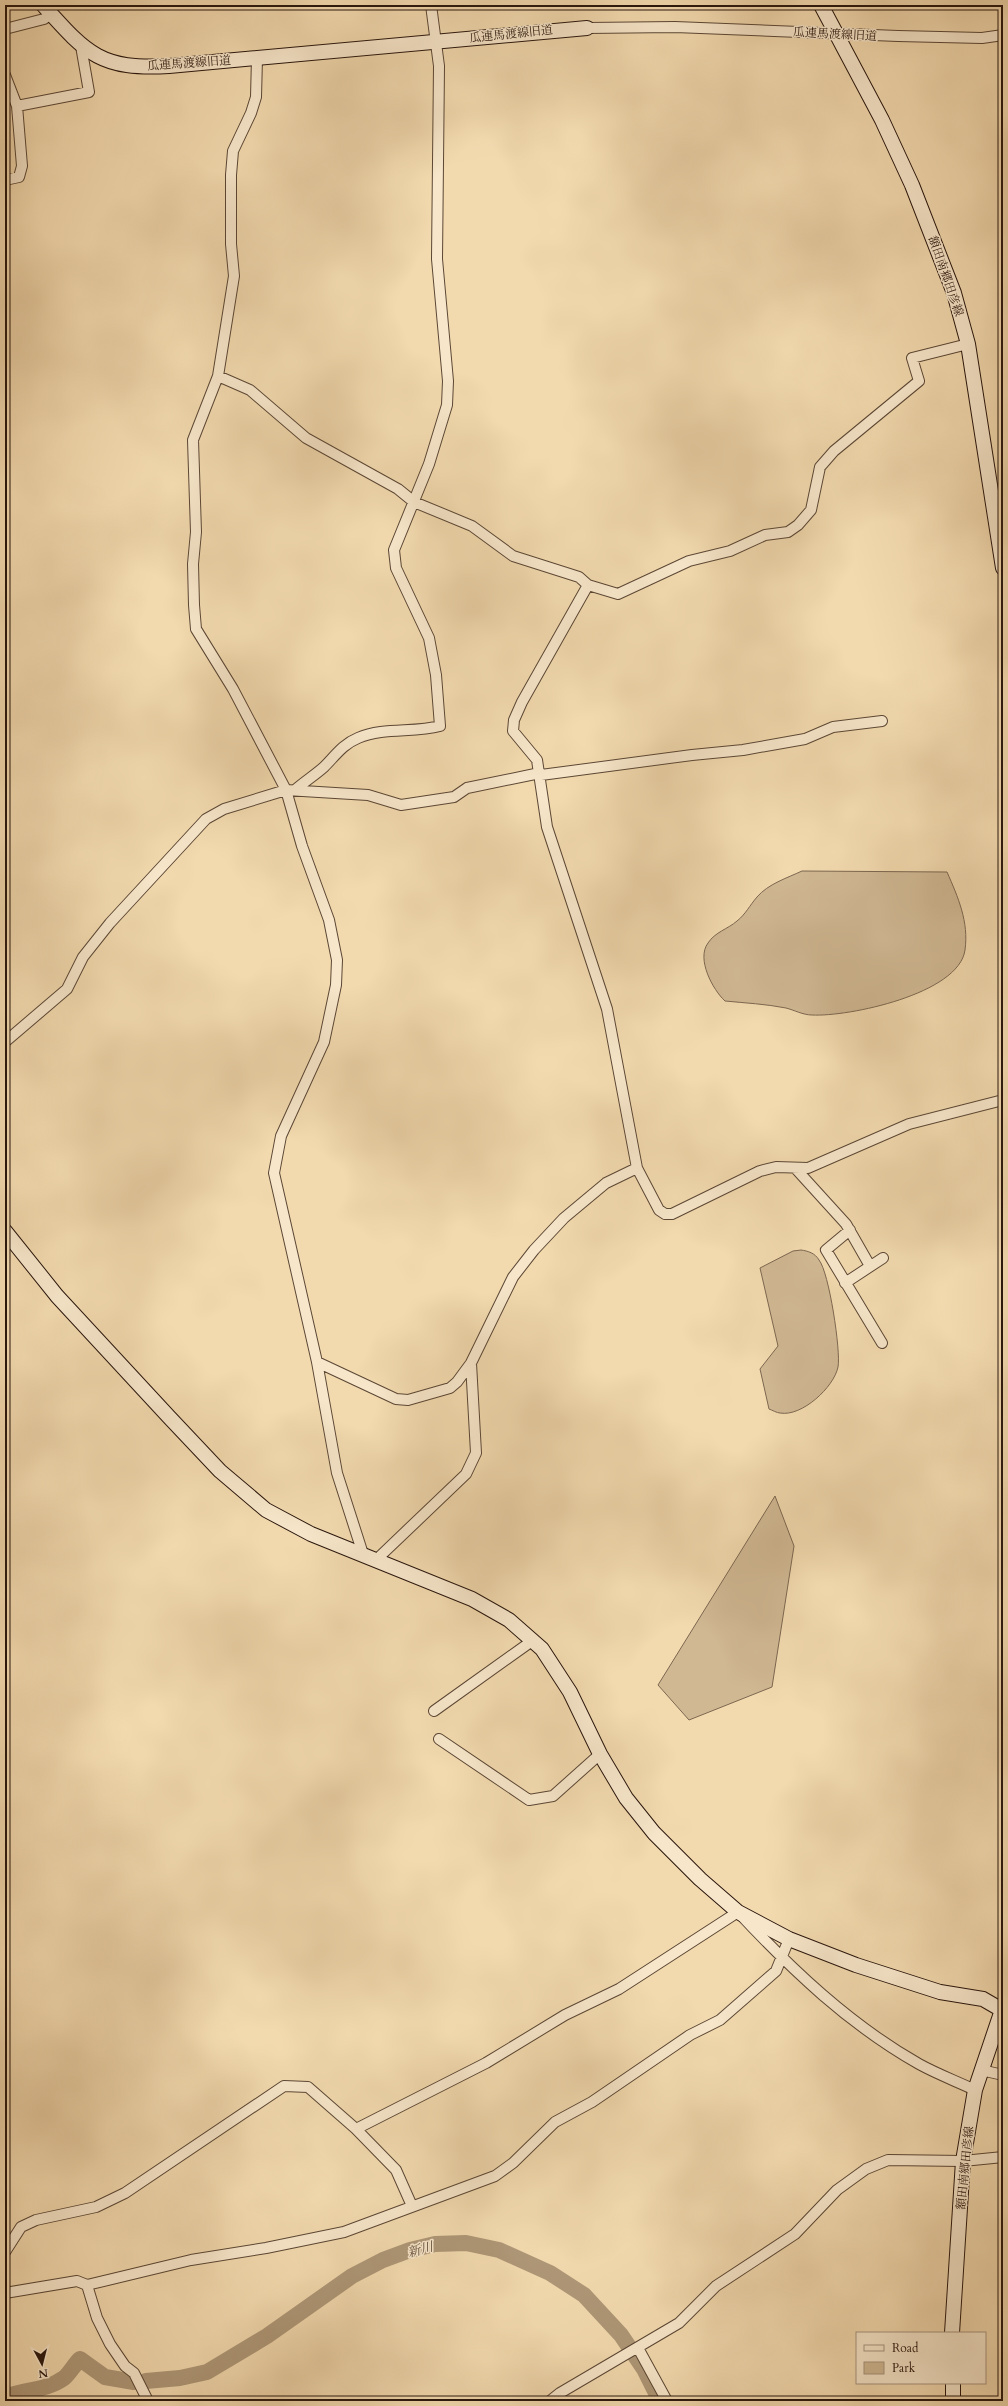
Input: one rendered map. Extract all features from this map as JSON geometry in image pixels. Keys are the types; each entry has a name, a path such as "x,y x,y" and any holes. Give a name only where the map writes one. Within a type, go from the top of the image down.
{"street":[{"path":"5,1042 67,988 83,957 110,923 206,819 224,809 290,790 323,767 341,748 359,738 391,731 426,730 440,726 436,675 429,638 396,568 394,550 414,502 438,437 447,405 448,387 437,259 439,66 431,5"},
{"name":"額田南郷田彦線","path":"821,5 882,120 912,185 954,293 968,344 1003,568"},
{"path":"5,29 44,19 47,10"},
{"name":"瓜連馬渡線旧道","path":"47,10 81,46 106,60 136,67 170,66 587,28 675,27 982,38 1003,35"},
{"path":"17,106 89,92 81,46"},
{"path":"257,58 256,97 251,113 233,151 231,175 231,213 234,276 218,376 193,440 196,532 194,571 196,630 233,689 290,790 302,846 329,920 337,960 336,985 324,1042 281,1136 274,1173 317,1362 337,1473 363,1554"},
{"path":"5,75 17,106 22,166 19,177 5,180"},
{"path":"218,376 250,390 306,438 398,489 414,502 472,526 513,556 579,577 588,585 618,594 689,561 730,551 765,535 788,532 798,525 811,510 820,467 834,451 919,381 912,358 968,344"},
{"path":"588,585 522,702 514,720 513,731 537,760 541,775 547,827 607,1008 637,1168 649,1194 659,1210 665,1214 678,1211 760,1171 776,1167 796,1169 808,1168 909,1124 1003,1100"},
{"path":"290,790 368,794 401,805 454,798 467,788 535,774 541,775 692,755 743,750 805,739 833,727 882,722"},
{"path":"317,1362 396,1399 408,1400 450,1388 471,1363 513,1277 534,1250 564,1218 606,1183 637,1168"},
{"path":"796,1169 850,1230 870,1266"},
{"path":"850,1230 826,1250 882,1344"},
{"path":"5,1231 57,1296 220,1470 266,1510 311,1534 472,1599 509,1620 542,1649 570,1692 600,1754 626,1798 654,1833 700,1879 738,1912 781,1958 827,2000 890,2045 920,2064 975,2090"},
{"path":"846,1283 883,1258"},
{"path":"376,1560 466,1474 476,1453 471,1363"},
{"path":"434,1711 532,1641"},
{"path":"439,1739 529,1800 553,1796 600,1754"},
{"path":"738,1912 789,1939 856,1965 940,1992 983,1999 1002,2009"},
{"path":"356,2129 486,2063 565,2015 619,1989 738,1912"},
{"path":"5,2292 77,2281 87,2285 191,2260 266,2248 344,2232 495,2176 513,2163 555,2122 592,2102 690,2035 720,2020 776,1970 789,1939"},
{"name":"額田南郷田彦線","path":"952,2332 963,2161 975,2090 1002,2009"},
{"path":"981,2070 1003,2075"},
{"path":"5,2252 21,2228 36,2220 96,2206 125,2193 284,2086 308,2087 356,2129 396,2170 412,2206"},
{"path":"550,2401 560,2393 679,2323 716,2286 795,2234 837,2190 866,2169 888,2160 963,2161 1003,2157"},
{"path":"87,2285 97,2318 110,2344 125,2366 134,2373 148,2401"},
{"path":"634,2350 667,2401"},
{"path":"953,2384 953,2401"}],"green space":[{"path":"802,871 947,872 959,900 964,920 966,940 965,950 958,966 944,979 900,1000 850,1012 829,1015 809,1015 786,1008 725,1001 711,982 705,965 704,957 708,943 718,933 740,919 761,892"},
{"path":"801,1250 813,1254 823,1267 827,1280 836,1329 838,1367 830,1383 816,1399 798,1410 789,1413 779,1413 769,1409 760,1369 778,1346 760,1268 793,1251"},
{"path":"775,1496 794,1546 772,1687 689,1720 658,1685"}],"waterway":[{"name":"新川","path":"146,2381 180,2378 207,2372 267,2336 352,2276 383,2260 410,2250 435,2244 466,2243 499,2250 550,2273 584,2295 621,2335 644,2369 660,2401"},
{"name":"新川","path":"5,2397 20,2392 42,2388 57,2382 64,2378 80,2359 105,2377 134,2382"}]}
